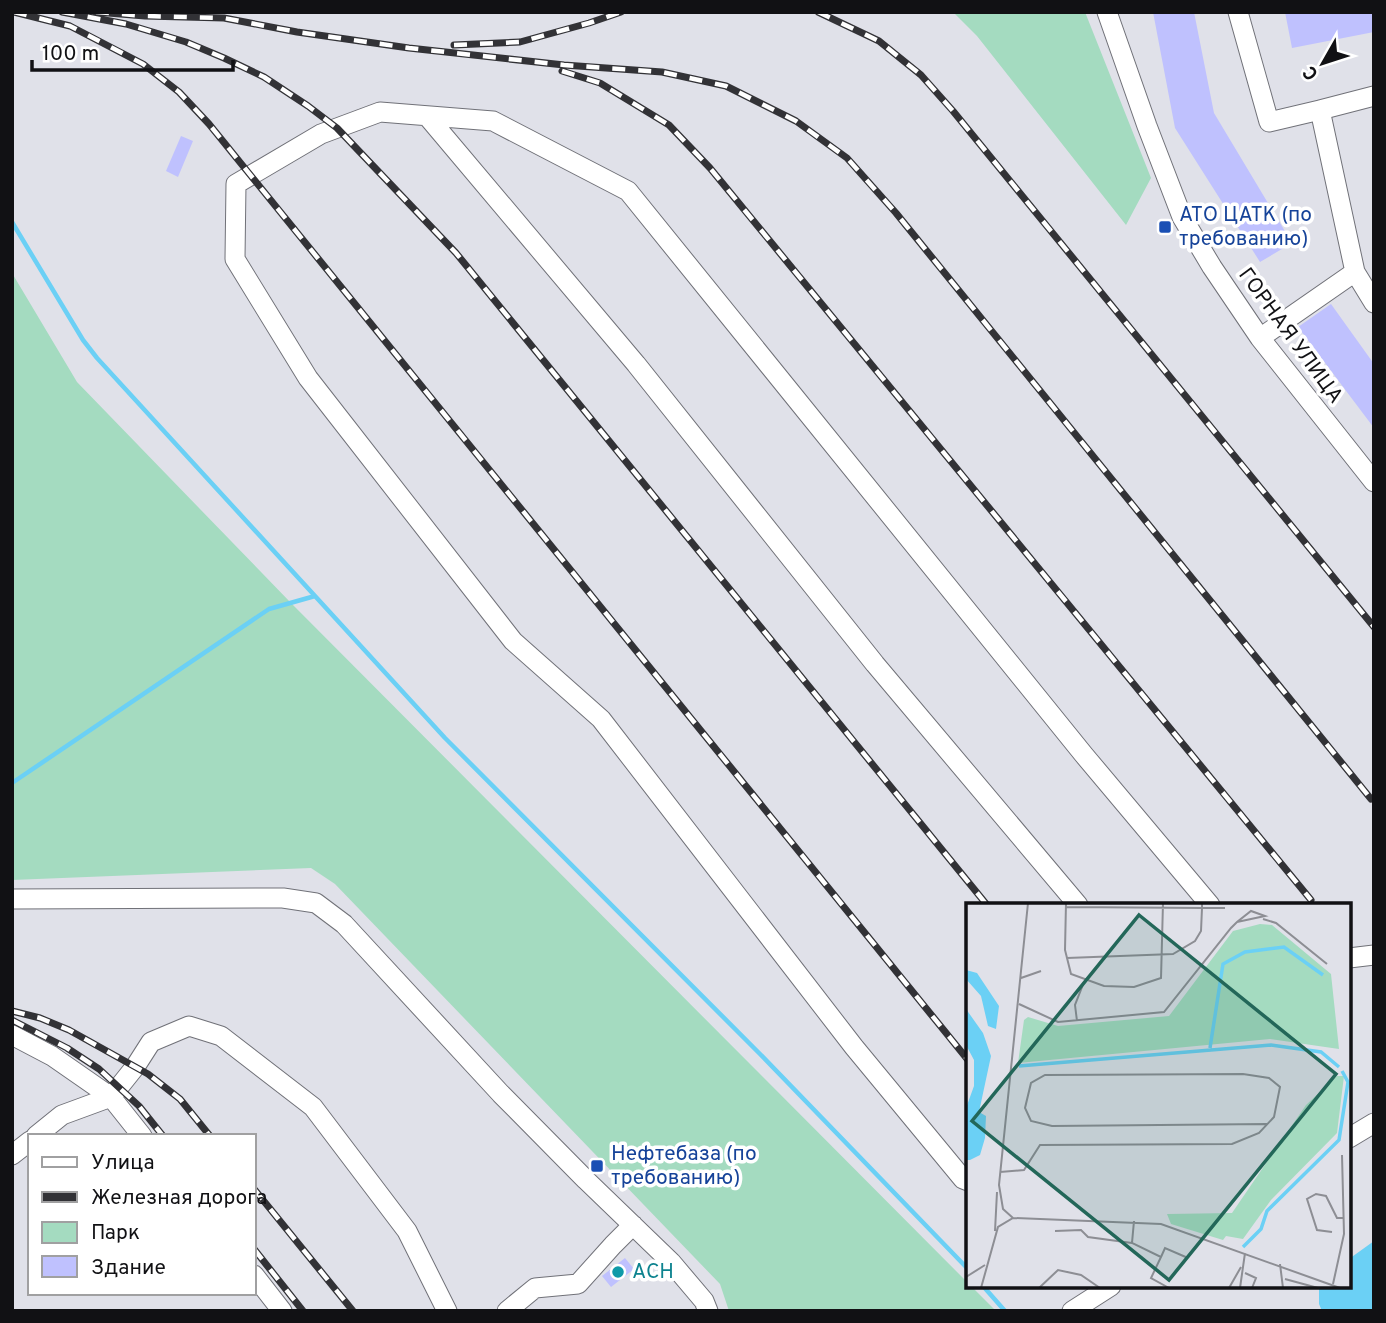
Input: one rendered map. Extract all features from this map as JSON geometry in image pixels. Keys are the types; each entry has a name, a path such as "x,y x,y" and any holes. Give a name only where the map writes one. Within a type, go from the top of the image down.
{"street":[{"name":"ГОРНАЯ УЛИЦА","path":"1107,12 1182,217 1260,338 1374,482"},
{"path":"1238,12 1269,122 1374,96"},
{"path":"1320,110 1355,272 1374,303"},
{"path":"966,1180 854,1047 601,719 513,641 308,378 235,258 236,184 321,134 380,112 493,121 628,191 1067,733 1208,903"},
{"path":"427,116 636,364 875,664 1076,903"},
{"path":"1260,338 1355,272"},
{"path":"12,899 283,898 316,903 344,923 501,1094 671,1262 704,1301 709,1311"},
{"path":"1351,958 1374,955"},
{"path":"38,1134 62,1115 111,1097 135,1067 150,1042 189,1026 221,1036 313,1107 407,1231 447,1311"},
{"path":"12,1035 52,1056 111,1097 140,1134"},
{"path":"1351,1137 1374,1123"},
{"path":"12,1155 28,1143"},
{"path":"507,1311 535,1288 578,1284 633,1225"},
{"path":"256,1278 282,1311"},
{"path":"1072,1311 1108,1288"}],"green space":[{"path":"953,12 1085,12 1151,178 1126,225 977,36"},
{"path":"12,273 77,382 291,603 966,1281 966,1288 973,1288 996,1311 729,1311 720,1284 335,884 311,868 12,880"}],"water":[{"path":"1374,1241 1374,1311 1322,1311 1319,1288 1351,1288 1351,1258"}],"building":[{"path":"1153,12 1194,12 1214,113 1292,243 1260,262 1175,128"},
{"path":"1285,12 1374,12 1374,32 1292,48"},
{"path":"181,136 193,141 178,177 166,171"},
{"path":"1331,304 1374,364 1374,428 1298,327"},
{"name":"АСН","path":"625,1258 634,1269 611,1287 602,1276"}],"waterway":[{"path":"12,222 83,340 97,358 445,738 760,1054 966,1267"},
{"path":"12,783 269,609 315,596"},
{"path":"985,1288 1005,1311"}],"railway":[{"path":"14,12 70,26 143,64 179,92 209,124 966,1058"},
{"path":"62,12 126,24 186,42 224,58 264,77 337,128 456,253 985,903"},
{"path":"96,12 224,18 297,32 409,48 564,65 662,72 726,86 796,121 847,158 896,213 1371,799"},
{"path":"454,45 520,42 621,12"},
{"path":"818,12 879,41 921,75 1374,627"},
{"path":"562,71 600,83 669,125 710,168 1311,900"},
{"path":"12,1011 40,1018 69,1030 148,1074 180,1099 208,1134"},
{"path":"12,1020 67,1048 99,1069 139,1106 161,1134"},
{"path":"256,1191 353,1311"},
{"path":"256,1252 303,1311"}],"place":[{"name":"АТО ЦАТК (по требованию)","path":"1165,227"},
{"name":"Нефтебаза (по требованию)","path":"597,1166"},
{"name":"АСН","path":"618,1272"}]}
